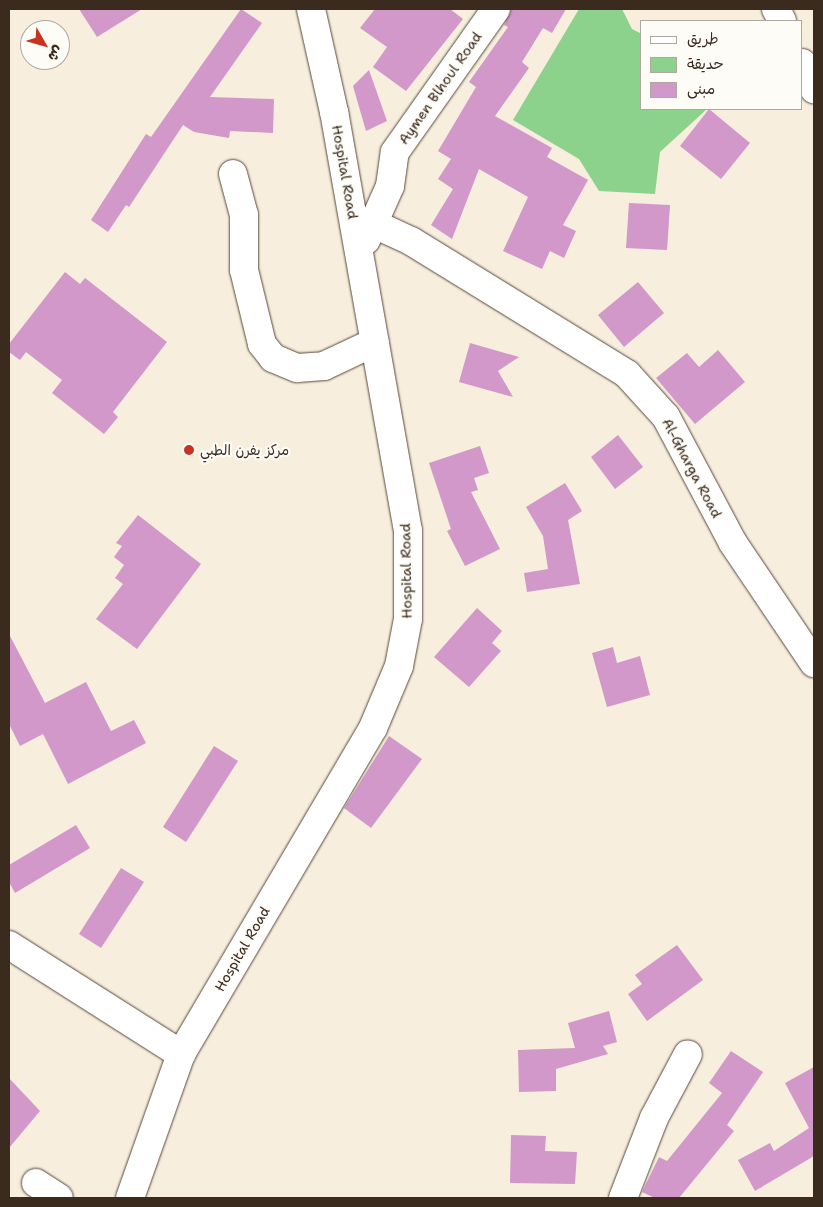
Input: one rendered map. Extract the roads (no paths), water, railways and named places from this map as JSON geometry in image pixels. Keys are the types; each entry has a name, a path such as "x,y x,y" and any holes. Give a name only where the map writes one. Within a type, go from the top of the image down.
{"street":[{"name":"Hospital Road","path":"130,1198 181,1054 351,768 398,666 408,619 408,531 360,253 311,9"},
{"name":"Aymen Blhoul Road","path":"360,253 390,186 395,152 496,9"},
{"path":"803,65 814,89"},
{"path":"233,174 244,215 244,270 262,344 273,358 287,366 318,367 375,342"},
{"name":"Al-Gharga Road","path":"374,224 412,240 628,374 666,417 732,543 814,663"},
{"path":"9,945 181,1054"},
{"path":"623,1198 654,1118 688,1054"},
{"path":"36,1183 60,1198"}],"place":[{"name":"مركز يفرن الطبي","path":"189,450"}]}
